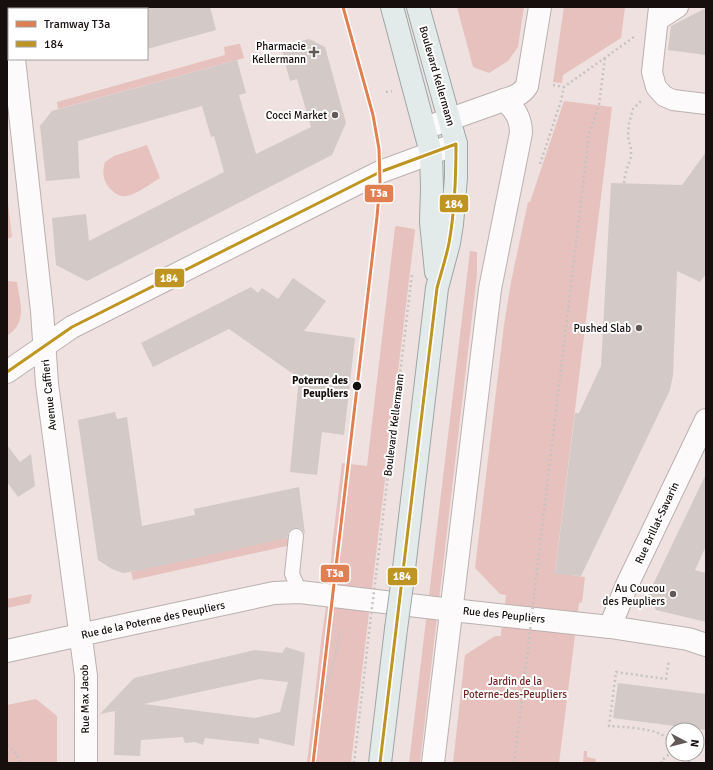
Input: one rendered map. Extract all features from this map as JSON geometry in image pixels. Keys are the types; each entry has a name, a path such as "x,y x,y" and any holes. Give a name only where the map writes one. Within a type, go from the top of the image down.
{"main road":[{"name":"Boulevard Kellermann","path":"392,7 431,153 431,222 437,288"},
{"name":"Boulevard Kellermann","path":"380,763 437,288 449,243 456,178 456,144 418,7"}],"street":[{"path":"425,128 516,97 523,92 527,86 540,7"},
{"path":"678,7 658,14 652,72 656,87 664,96 673,100 706,104"},
{"name":"Avenue Caffieri","path":"14,60 41,303 47,384 81,635"},
{"path":"434,763 490,289 521,133 521,123 518,116 504,100"},
{"path":"7,372 72,327 362,181 386,170 456,144"},
{"name":"Rue Brillat-Savarin","path":"610,627 626,587 706,420"},
{"name":"Rue des Peupliers","path":"300,592 610,627 688,639 706,645"},
{"name":"Rue de la Poterne des Peupliers","path":"7,651 274,593 300,592"},
{"name":"Rue Max Jacob","path":"81,635 86,676 86,763"}],"lane":[{"path":"296,536 292,574 300,592"}],"path":[{"path":"538,168 561,101 564,87 605,57 658,14"},
{"path":"514,763 589,134 599,105 605,57"},
{"path":"553,85 564,87"},
{"path":"624,183 631,157 628,137 629,123 633,109"},
{"name":"Boulevard Kellermann","path":"354,763 413,268"},
{"path":"665,735 653,731 609,726 616,672 666,679 670,656"},
{"path":"7,745 14,751 21,763"}],"green space":[{"path":"457,7 524,7 518,47 508,61 489,73 473,67"},
{"path":"564,7 625,7 621,38 563,75 562,83 553,82"},
{"path":"240,44 244,58 58,109 57,102 225,55 224,47"},
{"name":"Jardin de la Poterne-des-Peupliers","path":"564,101 612,107 555,573 585,577 582,602 579,603 559,763 453,763 465,655 495,636 501,636 506,595 500,594 475,568 504,325 511,282 528,202 530,202"},
{"path":"147,145 160,178 130,195 120,196 116,194 111,190 104,179 103,171 105,162 114,156"},
{"path":"7,194 12,237 7,239"},
{"path":"397,226 415,230 351,763 307,763 322,634 329,588 332,546 342,463 367,466 395,227"},
{"path":"470,251 477,252 477,274 420,763 409,763"},
{"path":"7,281 17,282 21,312 18,325 14,331 7,336"},
{"path":"290,537 287,546 133,580 131,572"},
{"path":"32,594 30,603 7,608 7,599"},
{"path":"36,699 57,716 57,763 7,763 7,705"},
{"path":"584,751 587,751 587,757 596,759 595,763 583,763"}],"building":[{"path":"210,7 216,30 148,49 147,8"},
{"path":"706,8 706,55 668,50 671,26"},
{"path":"309,39 325,47 346,123 332,155 87,281 56,265 52,218 86,214 89,241 224,172 214,136 211,137 202,106 78,141 80,178 46,181 40,126 52,111 237,60 246,93 239,95 256,154 311,127 297,79 290,81 281,47"},
{"name":"Pushed Slab","path":"706,152 706,274 700,282 677,271 673,375 670,390 581,576 555,574 575,413 579,413 601,366 611,183 682,185"},
{"path":"293,278 326,301 304,331 355,338 344,435 322,432 317,475 290,472 299,378 229,329 153,367 141,343 251,287 258,293 262,288 278,299"},
{"path":"115,412 117,419 127,417 142,526 195,515 194,509 299,487 305,534 301,529 293,528 289,531 287,538 142,570 123,573 112,569 98,560 78,420"},
{"path":"7,445 20,462 31,454 35,486 18,497 7,482"},
{"path":"706,474 706,546 695,570 706,573 706,622 656,610 648,595"},
{"path":"286,647 305,653 294,746 259,738 259,744 205,738 203,745 195,742 185,743 183,737 141,740 140,756 114,755 115,711 100,714 134,678 255,650 282,653","holes":["260,679 288,682 280,712 255,718 144,704"]},
{"path":"618,683 706,694 706,730 705,722 665,722 665,725 613,718"}],"tram line":[{"name":"T3a","path":"313,763 380,182 379,149 373,115 343,7"},
{"path":"318,724 323,700 336,655 340,631"}],"transit line":[{"name":"184","path":"7,372 72,327 380,172 456,144 453,218 448,249 437,288 380,763"}],"place":[{"name":"Pharmacie Kellermann","path":"314,52"},
{"name":"Cocci Market","path":"335,115"},
{"name":"Pushed Slab","path":"639,328"},
{"name":"Poterne des Peupliers","path":"357,386"},
{"name":"Au Coucou des Peupliers","path":"673,594"}]}
